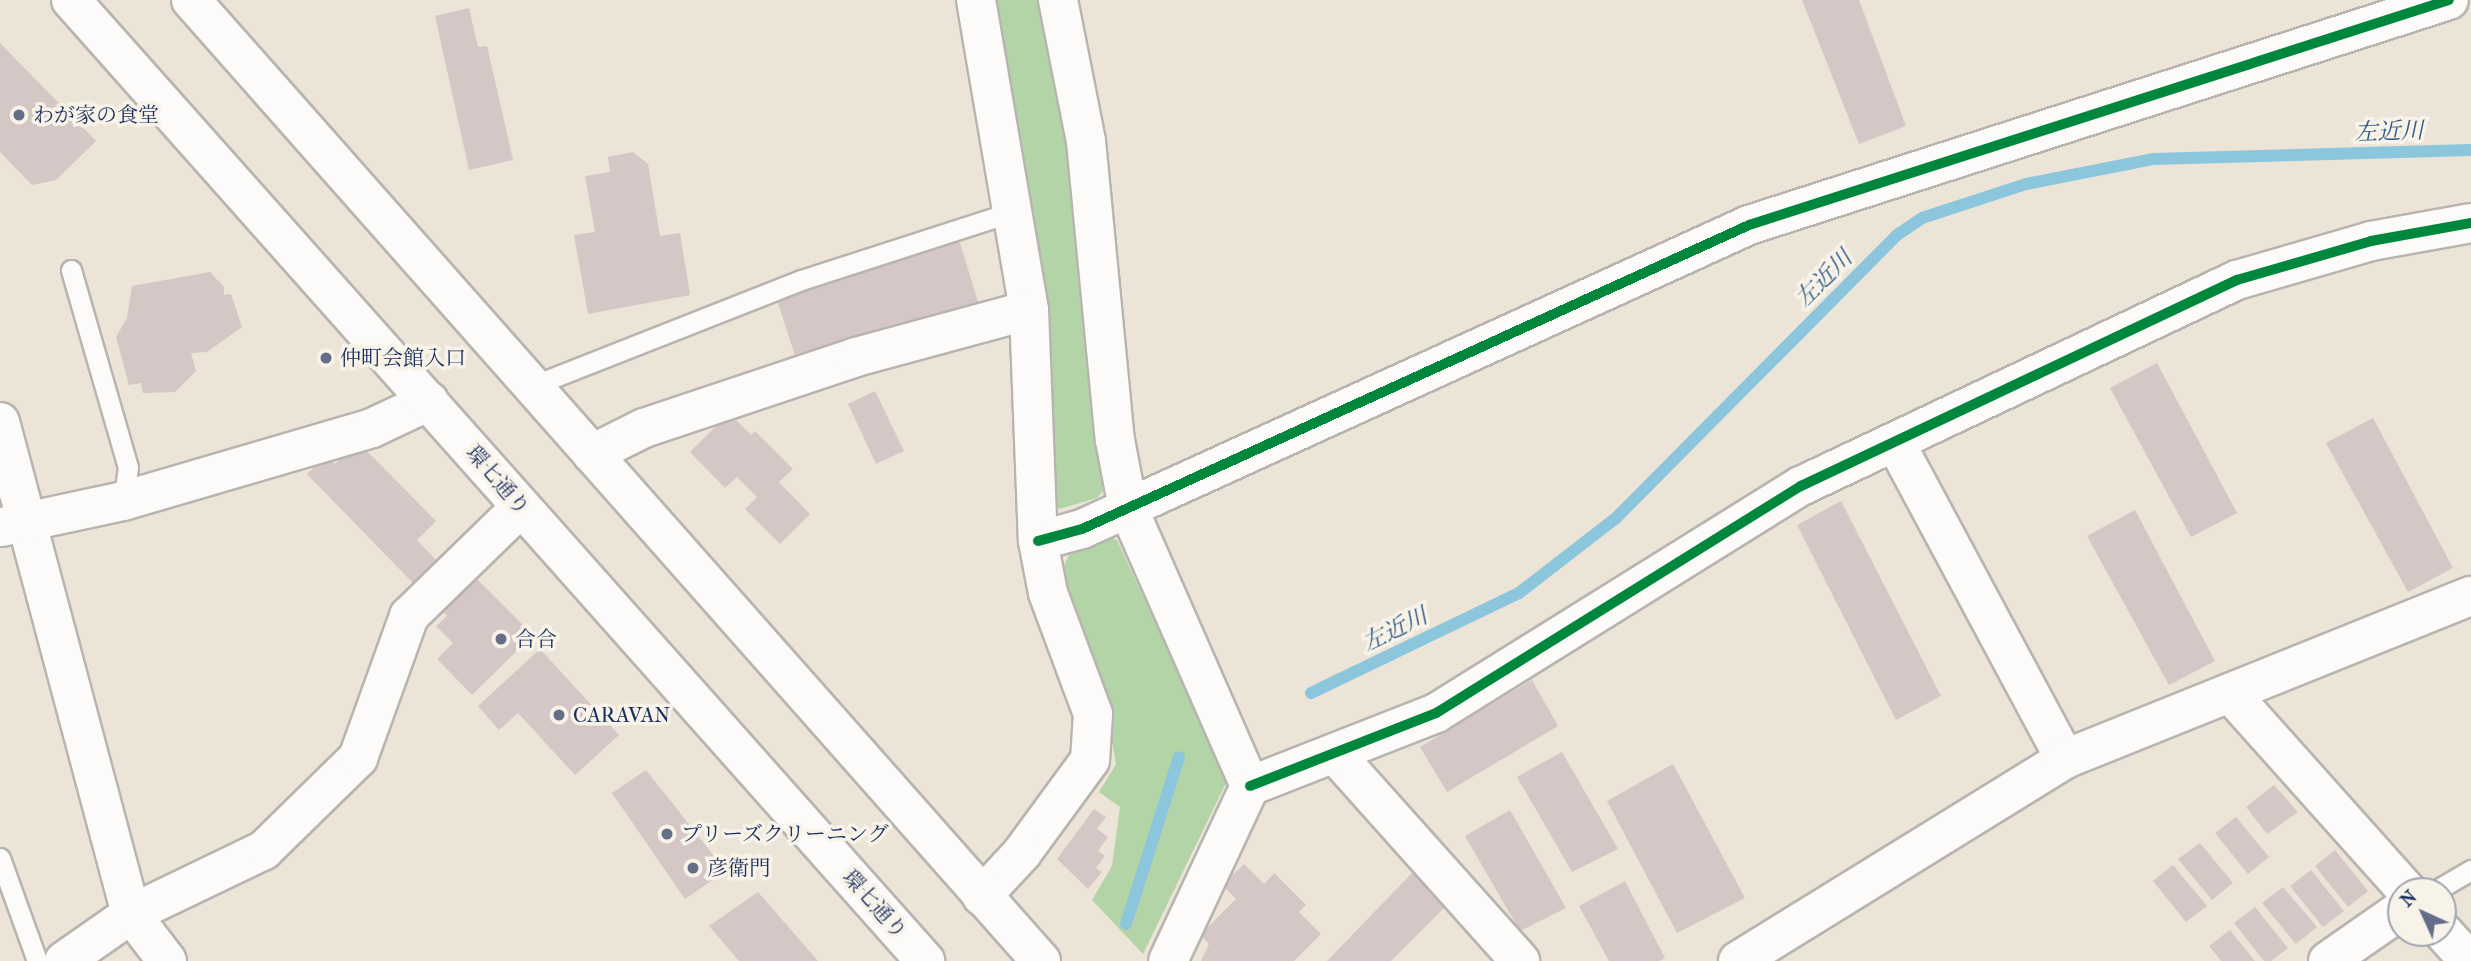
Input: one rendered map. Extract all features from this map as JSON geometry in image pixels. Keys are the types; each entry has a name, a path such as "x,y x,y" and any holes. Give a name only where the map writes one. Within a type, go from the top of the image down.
{"street":[{"name":"環七通り","path":"71,0 925,961"},
{"path":"191,0 1041,961"},
{"path":"976,0 1016,211 1029,310 1038,541 1048,593 1093,713 1090,760 1022,853 982,895"},
{"path":"1058,0 1086,141 1115,440 1128,508 1250,786"},
{"path":"1038,541 1082,529 1749,225 2391,8 2449,0"},
{"path":"1168,961 1250,786 1436,713 1710,538 1801,486 2237,281 2371,241 2471,223"},
{"path":"592,454 644,428 842,362 1029,310"},
{"path":"13,525 123,501 372,428 429,401"},
{"path":"0,422 13,525 131,914 167,961"},
{"path":"1895,442 2064,759"},
{"path":"64,961 131,914 264,850 358,758 409,616 521,507"},
{"path":"1738,961 2064,759 2471,596"},
{"path":"2230,693 2394,877"},
{"path":"1335,754 1520,961"},
{"path":"2328,961 2387,919"},
{"path":"2456,947 2469,961"}],"lane":[{"path":"531,386 801,279 1016,211"},
{"path":"71,270 128,467 123,501"},
{"path":"0,858 37,961"}],"green space":[{"path":"995,0 1043,0 1076,172 1103,491 1097,498 1059,509 1052,498 1034,233"},
{"path":"1105,537 1117,540 1228,779 1143,954 1092,900 1112,866 1120,807 1099,792 1116,764 1104,699 1061,572 1069,555"}],"building":[{"path":"1802,0 1859,0 1906,126 1859,144"},
{"path":"469,8 478,47 487,46 513,160 469,170 435,16"},
{"path":"0,43 96,141 56,180 32,185 0,152"},
{"path":"633,152 648,164 660,236 680,233 690,295 588,314 574,235 595,232 585,176 610,172 608,157"},
{"path":"959,240 979,305 798,365 777,300"},
{"path":"210,272 224,287 224,295 231,294 242,327 207,352 191,353 196,371 175,392 143,393 141,383 129,385 116,337 127,318 132,286"},
{"path":"2157,363 2237,513 2191,537 2110,388"},
{"path":"875,391 904,451 876,464 848,404"},
{"path":"729,413 751,435 755,431 793,469 779,482 810,514 780,544 745,509 757,497 737,477 725,488 690,452"},
{"path":"2373,418 2453,568 2408,592 2326,443"},
{"path":"358,442 436,521 417,540 437,561 414,584 307,474 327,455 335,464"},
{"path":"1841,501 1941,696 1896,720 1797,525"},
{"path":"2135,510 2215,661 2169,685 2087,536"},
{"path":"473,575 533,635 472,695 437,659 453,643 436,626 447,616 439,608"},
{"path":"540,649 619,735 575,775 518,713 499,730 478,706"},
{"path":"1532,680 1558,726 1447,792 1420,747"},
{"path":"1562,752 1618,849 1572,872 1517,777"},
{"path":"1673,764 1745,898 1677,933 1607,801"},
{"path":"646,770 726,871 685,899 612,793"},
{"path":"2274,785 2298,812 2267,834 2246,807"},
{"path":"1094,809 1106,817 1097,829 1108,837 1098,851 1105,856 1096,868 1102,872 1088,889 1057,859"},
{"path":"1510,810 1566,908 1520,931 1465,836"},
{"path":"2236,817 2269,857 2248,874 2215,833"},
{"path":"2200,843 2233,883 2212,900 2178,859"},
{"path":"2335,850 2368,891 2348,907 2315,866"},
{"path":"1244,864 1264,884 1274,873 1306,905 1299,912 1321,934 1294,961 1201,961 1209,944 1200,935 1236,899 1222,885"},
{"path":"2173,865 2207,906 2186,922 2153,881"},
{"path":"2311,870 2344,911 2323,927 2290,886"},
{"path":"1413,872 1446,906 1391,961 1327,961"},
{"path":"1625,881 1665,958 1659,961 1609,961 1579,906"},
{"path":"2283,887 2317,927 2296,944 2262,903"},
{"path":"758,892 818,961 739,961 709,926"},
{"path":"2255,907 2288,948 2271,961 2264,961 2234,923"},
{"path":"2230,930 2255,961 2221,961 2209,946"}],"waterway":[{"name":"左近川","path":"1311,693 1519,593 1616,518 1897,235 1922,218 2026,184 2153,159 2471,150"},
{"name":"左近川","path":"1126,924 1179,757"}],"cycle path":[{"path":"1038,541 1082,529 1749,225 2449,0"},
{"path":"1250,786 1436,713 1801,486 2237,280 2371,241 2471,223"}],"place":[{"name":"わが家の食堂","path":"19,115"},
{"name":"仲町会館入口","path":"326,358"},
{"name":"合合","path":"501,639"},
{"name":"CARAVAN","path":"559,715"},
{"name":"プリーズクリーニング","path":"667,834"},
{"name":"彦衛門","path":"693,868"}]}
